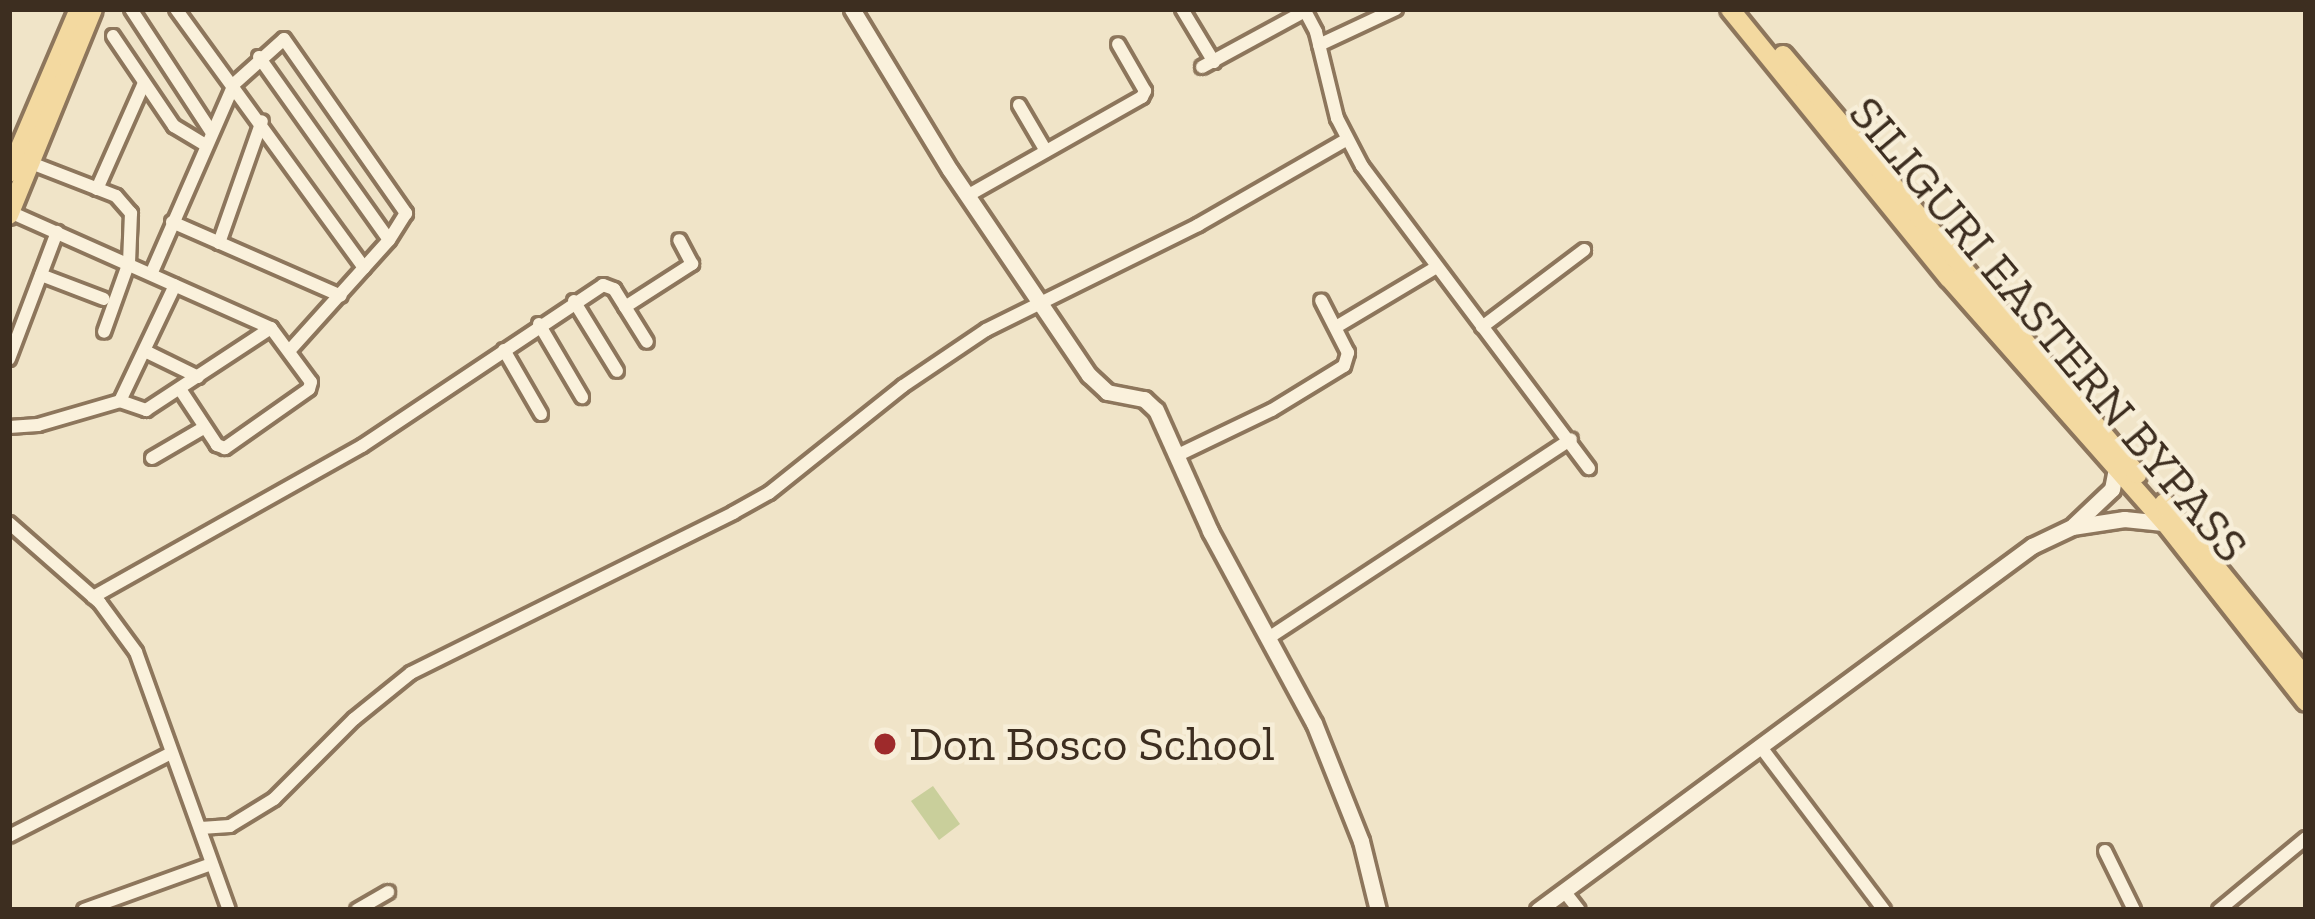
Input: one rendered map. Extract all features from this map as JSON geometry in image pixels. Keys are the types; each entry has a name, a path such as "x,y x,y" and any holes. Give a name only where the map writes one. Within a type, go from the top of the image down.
{"main road":[{"path":"9,173 79,9"},
{"path":"10,214 93,9"},
{"name":"SILIGURI EASTERN BYPASS","path":"1730,9 1948,278 2174,524 2306,678"},
{"name":"SILIGURI EASTERN BYPASS","path":"1747,9 2117,461"},
{"name":"SILIGURI EASTERN BYPASS","path":"2174,524 2306,701"}],"street":[{"path":"131,9 209,139"},
{"path":"176,9 262,121 364,268"},
{"path":"852,9 1035,301 1097,384 1119,397 1150,401 1210,531 1270,638 1339,781 1378,910"},
{"path":"1182,9 1208,64 1305,10 1346,140 1436,268 1589,468"},
{"path":"1319,45 1396,9"},
{"path":"113,36 174,126 209,139"},
{"path":"152,272 235,84 278,41 288,42 403,203 404,222 290,350"},
{"path":"967,196 1144,94 1118,44"},
{"path":"259,57 389,241"},
{"path":"97,189 144,83"},
{"path":"1018,105 1046,151"},
{"path":"219,243 262,121"},
{"path":"201,828 230,826 274,799 354,718 411,673 769,493 938,360 1035,301 1198,225 1346,140"},
{"path":"31,163 123,201 131,213 129,262 104,332"},
{"path":"10,214 152,272 271,328 311,382 309,389 225,448 205,427 181,388"},
{"path":"172,222 341,296"},
{"path":"9,359 57,232"},
{"path":"625,307 692,264 680,240"},
{"path":"1482,327 1584,250"},
{"path":"1336,327 1436,268"},
{"path":"41,275 104,299"},
{"path":"93,597 362,446 539,324 608,284 647,342"},
{"path":"120,401 176,285"},
{"path":"1177,456 1272,410 1344,365 1348,353 1321,299"},
{"path":"574,301 616,371"},
{"path":"539,324 582,397"},
{"path":"9,427 38,425 120,401 141,412 271,328"},
{"path":"504,350 541,414"},
{"path":"145,351 197,377"},
{"path":"152,458 205,427"},
{"path":"1270,638 1571,439"},
{"path":"2072,527 2112,489 2117,461"},
{"path":"1538,910 2032,546 2072,527 2124,519 2174,524"},
{"path":"9,523 93,597 117,624 146,675 169,754 229,910"},
{"path":"1760,746 1884,910"},
{"path":"9,836 169,754"},
{"path":"2219,910 2306,838"},
{"path":"2104,851 2134,910"},
{"path":"92,908 211,864"},
{"path":"1564,891 1579,910"},
{"path":"357,910 388,892"}],"green space":[{"path":"933,786 960,824 939,840 911,801"}],"place":[{"name":"Don Bosco School","path":"885,744"}]}
